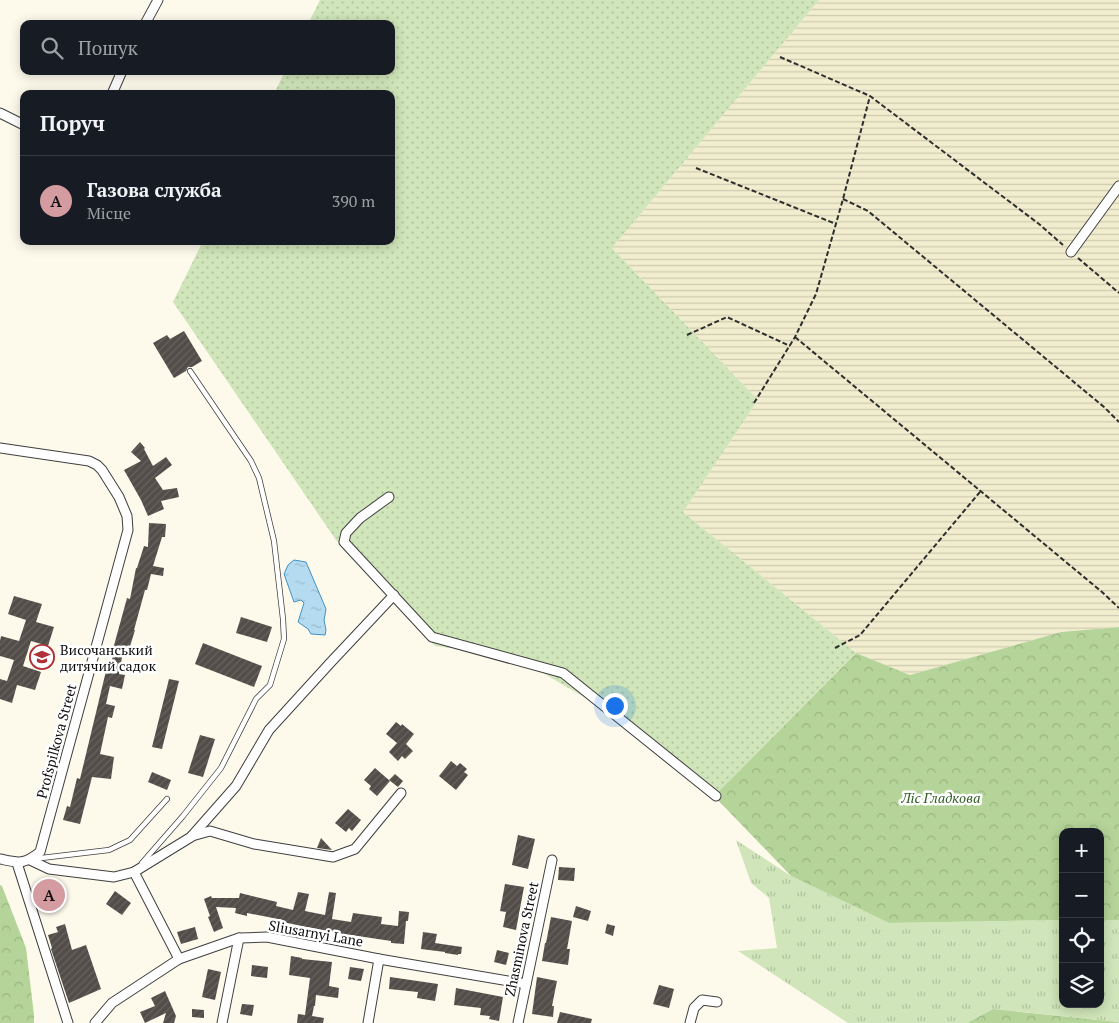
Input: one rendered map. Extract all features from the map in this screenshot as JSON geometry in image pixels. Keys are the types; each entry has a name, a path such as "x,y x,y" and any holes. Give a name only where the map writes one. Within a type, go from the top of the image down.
{"street":[{"path":"147,20 158,0"},
{"path":"114,90 120,75"},
{"path":"0,113 20,124"},
{"path":"1071,252 1119,186"},
{"name":"Profspilkova Street","path":"0,448 89,461 97,465 119,497 127,516 128,530 45,835 40,852 30,860"},
{"path":"389,497 360,518 346,533 344,542 432,637 563,673 716,796"},
{"path":"191,837 236,786 269,730 394,595"},
{"path":"0,859 17,863 30,860 49,869 114,878 134,872 191,837 210,831 254,844 333,857 355,849 401,793"},
{"name":"Zhasminova Street","path":"518,1023 552,860"},
{"path":"17,863 68,1023"},
{"path":"134,872 179,958"},
{"name":"Sliusarnyi Lane","path":"96,1023 112,1003 179,958 239,938 267,937 379,959 526,984"},
{"path":"222,1023 239,938"},
{"path":"368,1023 379,959"},
{"path":"690,1023 694,1008 702,1000 717,1002"}],"lane":[{"path":"134,872 183,816 221,768 256,699 270,685 284,639 274,541 259,478 251,461 190,371"},
{"path":"30,860 109,850 130,840 167,799"}],"path":[{"path":"780,56 870,96 1039,224 1119,293"},
{"path":"754,403 790,346 816,294 870,96"},
{"path":"696,168 836,224"},
{"path":"843,199 868,211 1104,407 1119,422"},
{"path":"687,335 727,317 790,346"},
{"path":"795,337 1119,608"},
{"path":"834,648 860,635 980,492"}],"shaded area":[{"path":"819,0 1119,0 1119,627 1061,632 910,675 856,653 683,512 758,400 612,248"}],"green space":[{"path":"320,0 819,0 612,248 758,400 683,512 856,653 714,796 606,710 514,656 435,646 336,540 173,302 201,245 395,245 395,90 276,90 283,75 395,75 395,20 310,20"},
{"name":"Ліс Гладкова","path":"1119,627 1119,920 1104,920 1104,828 1059,828 1059,920 889,923 791,876 714,796 856,653 910,675 1061,632"},
{"path":"736,840 791,876 889,923 1059,920 1059,1008 1104,1008 1104,920 1119,920 1119,1022 993,1009 967,1023 848,1023 738,951 777,948 769,898 751,883"},
{"path":"0,885 26,948 34,1023 0,1023"},
{"path":"993,1009 1118,1022 1119,1023 967,1023"}],"water":[{"path":"294,560 306,562 326,609 324,620 325,635 311,634 308,629 298,622 304,603 301,600 294,602 284,574 288,565"}],"building":[{"path":"184,331 202,361 192,367 188,367 186,371 174,378 153,343 167,335 170,339"},
{"path":"140,442 145,448 153,466 166,457 172,465 155,478 163,490 177,488 179,497 161,501 164,509 148,516 124,470 141,461 131,452"},
{"path":"149,523 166,524 165,537 162,537 153,566 164,568 163,576 151,574 147,590 145,590 128,653 123,652 119,674 125,675 122,689 110,686 106,704 115,706 112,718 108,717 100,754 114,757 111,779 92,777 80,824 63,820 67,806 70,807 77,778 80,779 106,671 110,671 113,649 127,598 130,599 136,568 144,546 148,547"},
{"path":"14,596 42,604 36,622 54,627 48,646 31,641 23,666 41,672 35,690 17,685 12,703 0,699 0,679 7,681 14,660 0,656 0,641 1,636 19,641 26,620 8,614"},
{"path":"241,617 272,627 267,642 236,633"},
{"path":"203,643 262,666 254,687 195,664"},
{"path":"169,679 179,681 162,749 152,747"},
{"path":"396,722 401,726 402,724 414,734 406,744 413,751 405,759 402,756 398,761 389,752 397,743 386,734"},
{"path":"200,735 215,739 203,777 188,773"},
{"path":"451,761 457,766 460,763 467,769 464,772 468,775 456,790 439,776"},
{"path":"375,768 390,781 377,796 369,789 371,786 364,780"},
{"path":"152,772 171,780 167,790 148,782"},
{"path":"395,774 403,781 398,787 389,780"},
{"path":"348,809 361,820 352,831 349,828 346,832 335,823"},
{"path":"518,835 535,839 528,869 512,865"},
{"path":"321,838 332,850 317,848"},
{"path":"559,867 575,868 574,881 558,880"},
{"path":"43,882 62,891 54,910 35,900"},
{"path":"505,884 524,887 516,930 503,927 506,912 500,911"},
{"path":"115,891 131,903 122,915 106,904"},
{"path":"298,892 309,894 305,911 325,915 329,892 336,893 332,919 351,922 353,913 382,917 381,924 398,926 399,911 409,912 408,921 406,921 404,944 297,925 283,922 283,920 247,913 247,916 235,913 236,908 216,907 223,928 214,932 204,899 211,896 212,898 239,898 240,893 277,902 276,906 293,910"},
{"path":"576,906 591,911 588,921 573,917"},
{"path":"551,917 572,921 567,949 570,949 568,965 542,961"},
{"path":"65,924 72,950 86,945 101,989 69,1003 48,935 58,932 56,927"},
{"path":"607,924 615,926 613,936 605,933"},
{"path":"195,927 198,939 181,944 177,932"},
{"path":"423,932 437,934 435,943 462,947 461,954 421,949"},
{"path":"497,950 509,953 506,965 494,962"},
{"path":"291,956 332,962 329,986 339,988 338,998 316,995 312,1016 324,1018 323,1023 297,1023 298,1014 305,1015 310,978 289,975"},
{"path":"252,965 268,967 267,978 251,976"},
{"path":"350,967 364,969 361,981 348,979"},
{"path":"208,969 221,972 215,1000 202,997"},
{"path":"390,977 438,984 435,1001 417,998 418,992 389,989"},
{"path":"537,977 557,981 552,1006 554,1006 553,1017 532,1014"},
{"path":"659,985 674,989 669,1008 653,1004"},
{"path":"456,988 503,997 499,1021 489,1019 490,1016 480,1015 481,1008 454,1005"},
{"path":"165,991 176,1016 174,1023 163,1023 166,1013 145,1023 140,1012 155,1006 151,998"},
{"path":"242,1004 254,1005 252,1016 240,1014"},
{"path":"192,1009 204,1010 204,1018 192,1017"},
{"path":"560,1012 592,1019 591,1023 557,1023"}],"place":[{"name":"Височанський дитячий садок","path":"42,657"},
{"name":"Газова служба","path":"49,895"}]}
